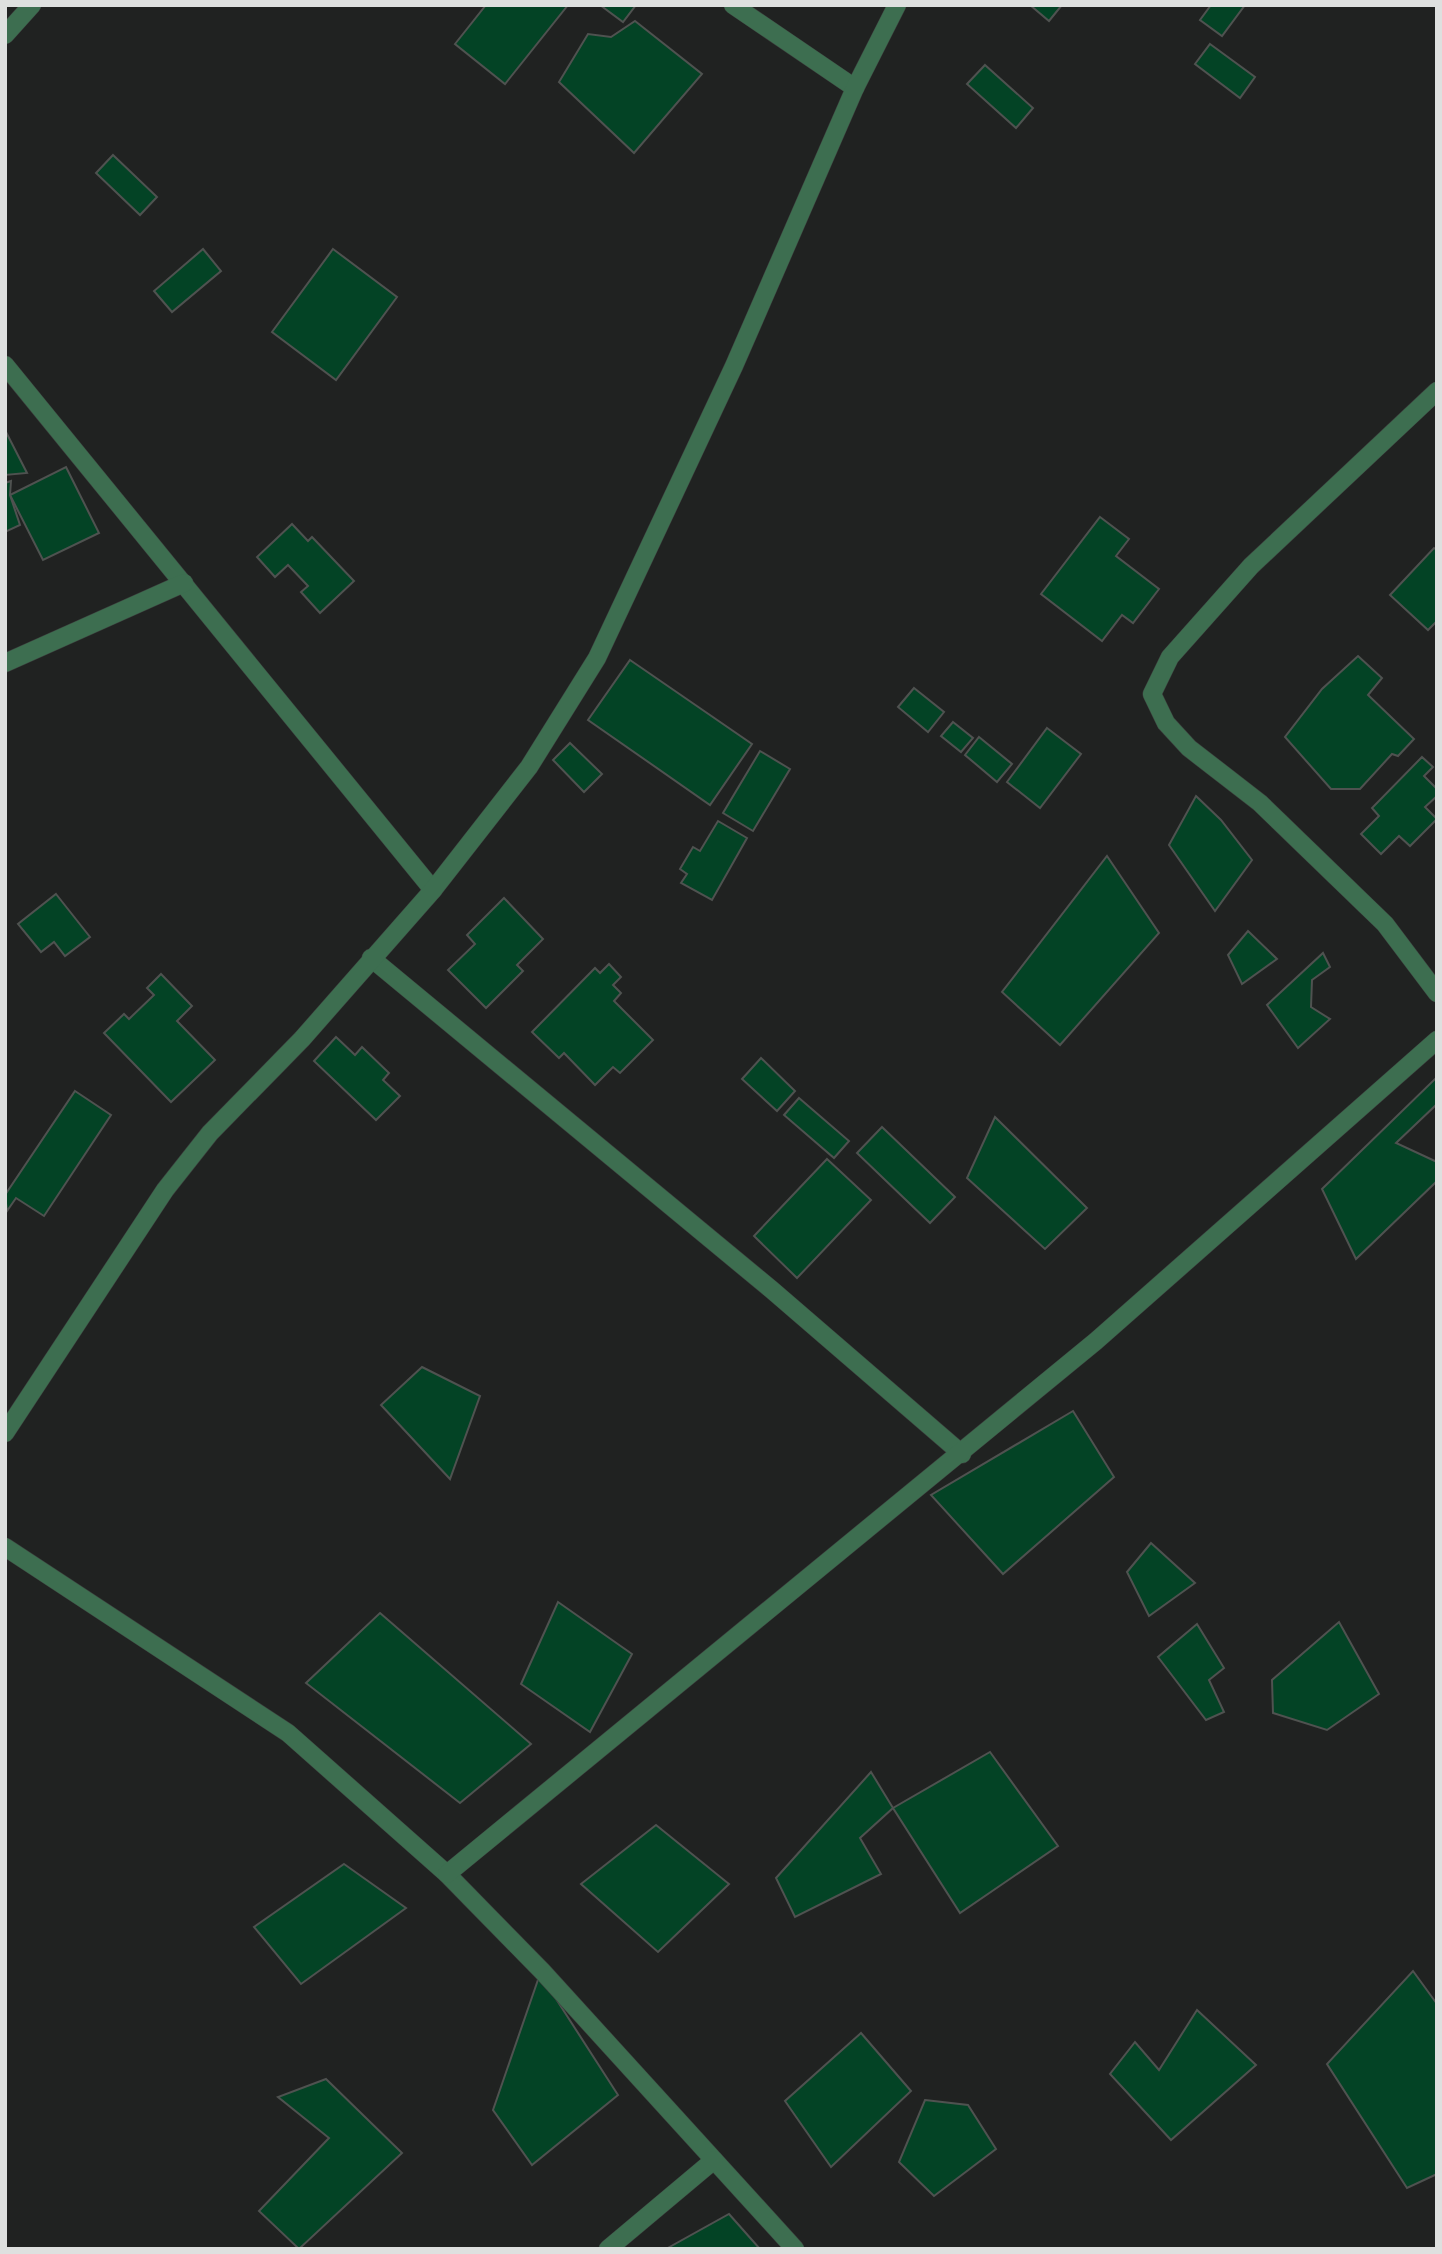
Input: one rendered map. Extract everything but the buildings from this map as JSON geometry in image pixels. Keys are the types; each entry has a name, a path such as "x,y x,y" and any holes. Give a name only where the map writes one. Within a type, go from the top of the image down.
{"street":[{"path":"5,35 32,5"},
{"path":"733,5 855,88"},
{"path":"5,1433 165,1190 210,1133 302,1039 433,890 529,767 597,659 734,366 855,88 897,5"},
{"path":"5,365 433,890"},
{"path":"1437,391 1251,566 1170,657 1152,694 1166,723 1189,748 1260,803 1385,924 1437,993"},
{"path":"5,663 184,583"},
{"path":"371,958 772,1290 962,1454"},
{"path":"447,1874 962,1454 1096,1341 1437,1040"},
{"path":"5,1547 288,1733 447,1874 542,1971 795,2249"},
{"path":"608,2249 714,2160"}]}
